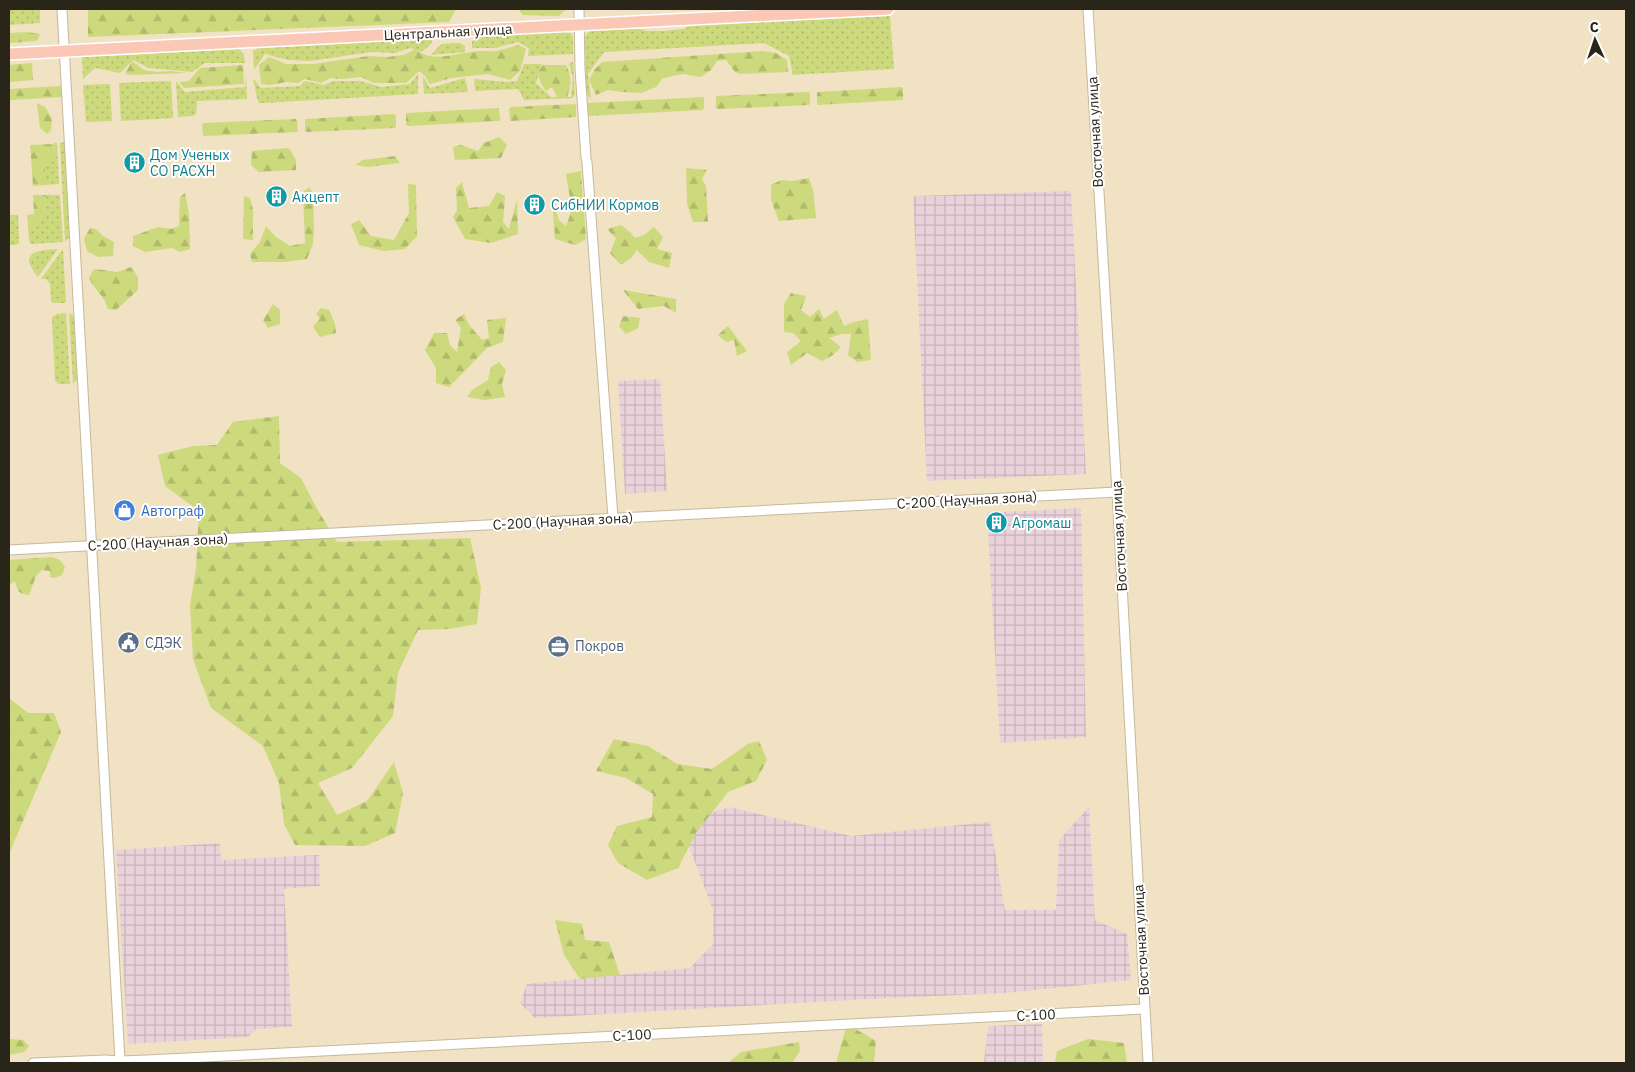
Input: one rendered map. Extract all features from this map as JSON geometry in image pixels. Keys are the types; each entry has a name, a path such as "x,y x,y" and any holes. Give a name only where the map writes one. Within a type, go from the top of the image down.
{"main road":[{"name":"Центральная улица","path":"9,54 888,9"}],"street":[{"path":"62,9 120,1061"},
{"path":"579,9 580,69 586,160 613,518"},
{"name":"Восточная улица","path":"1088,9 1117,492 1148,1063"},
{"name":"С-200 (Научная зона)","path":"9,550 1117,492"},
{"name":"С-100","path":"33,1063 120,1061 1144,1009"}],"shaded area":[{"path":"1071,191 1086,474 927,481 913,196"},
{"path":"660,379 667,491 625,494 618,381"},
{"name":"Агромаш","path":"1081,508 1086,737 1000,743 987,513"},
{"path":"730,807 851,836 990,822 1005,910 1056,910 1059,840 1089,807 1095,920 1127,934 1131,980 1006,993 535,1018 520,1003 527,984 690,968 713,944 713,910 687,841 675,823"},
{"path":"220,843 221,860 319,855 320,886 284,889 292,1027 256,1029 248,1037 128,1044 116,850"},
{"path":"1042,1024 1043,1063 984,1063 988,1026"}],"green space":[{"path":"9,9 40,9 40,23 9,25"},
{"path":"88,9 456,9 449,22 88,37"},
{"path":"518,9 566,9 559,16 523,15"},
{"path":"890,16 894,69 793,75 789,56 764,43 604,52 588,74 591,99 586,94 585,37 589,31 635,28 647,31 664,31 683,29 694,24"},
{"path":"560,31 571,33 573,54 528,56 529,48 518,42 495,48 472,48 472,42 476,37"},
{"path":"27,32 40,34 37,41 9,43 9,33"},
{"path":"432,39 432,43 422,52 410,48 395,53 371,52 310,61 288,60 265,54 254,70 253,51 258,48"},
{"path":"460,43 465,46 465,52 431,55 441,44"},
{"path":"519,45 526,49 520,71 510,80 488,74 451,78 430,84 419,71 406,83 374,83 361,77 331,78 321,83 305,79 298,83 261,84 259,65 269,57 286,64 313,64 369,56 387,57 404,55 415,49 428,56 435,57 475,51 496,51"},
{"path":"239,49 244,55 245,63 205,63 192,72 149,68 133,60 120,73 95,68 83,79 82,57"},
{"path":"763,51 776,53 787,60 788,72 741,74 735,72 726,60 717,61 711,70 701,77 683,74 663,78 656,87 641,93 608,90 596,95 589,80 595,69 602,62"},
{"path":"132,61 144,70 186,73 125,74"},
{"path":"573,62 575,95 572,98 524,100 518,89 475,91 474,79 505,82 517,81 524,64 542,64 536,83 551,97 571,97 573,79 569,63"},
{"path":"32,63 33,80 9,82 9,65"},
{"path":"243,65 244,84 184,88 179,82 189,81 200,68"},
{"path":"543,65 566,65 571,81 567,97 558,99 552,87 546,91 540,82 538,72"},
{"path":"418,74 418,94 264,103 259,103 253,78 261,88 300,86 305,81 324,85 334,81 360,81 381,87 410,84"},
{"path":"246,76 247,99 197,101 196,114 178,117 176,81 185,92 245,87"},
{"path":"423,76 430,88 465,78 468,92 424,94"},
{"path":"171,81 173,118 121,121 119,83"},
{"path":"110,84 112,121 86,122 83,85"},
{"path":"62,86 63,97 9,100 9,89"},
{"path":"903,88 902,100 818,105 817,103 818,92"},
{"path":"810,93 809,105 716,108 717,96"},
{"path":"704,97 703,110 587,116 588,103"},
{"path":"37,103 45,107 52,118 51,130 47,134 40,128"},
{"path":"575,104 575,117 511,121 510,119 509,109 511,107"},
{"path":"498,108 499,121 408,126 406,124 407,113"},
{"path":"394,114 396,116 395,128 305,131 306,119"},
{"path":"296,119 298,131 296,132 203,135 202,125 204,123"},
{"path":"499,137 507,145 501,158 455,160 453,147 461,145 478,151 484,143"},
{"path":"65,142 70,236 65,242 60,143"},
{"path":"54,143 57,143 59,184 45,185 45,165 53,160 55,152"},
{"path":"54,144 53,160 45,165 45,185 33,186 30,145"},
{"path":"289,148 296,160 296,170 259,172 251,165 252,151"},
{"path":"395,156 400,163 368,167 355,165 363,160"},
{"path":"686,168 707,170 702,179 706,186 708,222 693,222 687,204"},
{"path":"581,171 586,239 575,245 555,239 552,199 559,220 566,226 572,210 566,174"},
{"path":"809,178 813,190 816,218 779,221 771,200 771,185 781,180 793,181"},
{"path":"462,182 469,208 489,206 497,192 505,196 503,222 509,229 517,199 518,234 491,243 465,239 453,217 457,210 456,188"},
{"path":"408,184 416,185 417,236 405,249 384,251 359,245 351,224 359,220 371,236 394,240 409,213"},
{"path":"309,187 313,193 314,227 313,244 307,259 285,262 252,262 250,254 260,242 266,226 276,237 290,246 305,243 303,192"},
{"path":"185,193 189,214 190,249 180,252 172,248 145,252 133,246 133,236 158,227 171,229 179,226 180,197"},
{"path":"33,195 46,195 45,205 41,219 33,224 28,224 27,215 34,214"},
{"path":"46,195 60,195 63,242 31,244 29,241 28,224 33,224 41,219 45,210"},
{"path":"244,196 250,198 253,210 253,240 243,239"},
{"path":"9,212 10,215 18,215 19,243 16,245 9,245"},
{"path":"621,225 635,238 644,235 654,227 663,237 657,249 672,253 669,268 649,262 637,250 631,258 621,265 610,253 616,238 607,229"},
{"path":"90,228 96,229 103,236 114,242 113,256 98,257 87,251 84,239"},
{"path":"58,249 38,277 29,262 32,254 43,250"},
{"path":"63,249 66,303 54,303 51,301 50,284 46,279 41,279"},
{"path":"131,267 138,277 138,290 116,310 108,309 89,278 93,270 117,272"},
{"path":"623,290 676,299 676,313 664,306 638,309"},
{"path":"791,293 806,296 801,310 810,317 819,309 824,319 837,310 844,326 868,319 871,360 857,362 848,355 851,334 842,334 829,338 841,347 833,355 822,361 807,353 791,365 787,352 801,341 793,333 784,332 784,304"},
{"path":"273,304 280,310 280,324 268,328 263,320"},
{"path":"321,308 329,310 335,324 336,333 320,337 313,327 320,318 316,314"},
{"path":"66,313 70,384 59,384 55,381 52,317 57,314"},
{"path":"69,313 74,316 78,379 73,383"},
{"path":"464,314 482,340 489,338 487,320 506,318 503,342 487,348 449,387 436,383 436,368 425,350 434,333 447,333 450,345 457,352 461,328 455,320"},
{"path":"623,316 640,318 638,328 626,334 619,326"},
{"path":"728,326 747,351 737,356 734,340 726,342 718,335"},
{"path":"499,362 506,370 502,384 505,397 485,400 467,397 472,390 488,380 491,367"},
{"path":"279,416 280,463 301,478 337,542 470,538 481,588 477,624 449,629 418,630 398,673 393,716 352,768 318,783 337,815 367,801 394,762 403,793 395,833 365,846 295,845 284,824 279,783 263,746 211,708 193,659 190,605 196,568 199,511 165,486 158,455 193,446 217,445 233,422"},
{"path":"52,557 60,560 65,567 62,575 55,578 50,577 50,571 42,570 36,576 29,595 19,591 15,581 9,585 9,560"},
{"path":"9,698 28,713 54,713 61,732 9,854"},
{"path":"614,739 648,746 677,764 712,769 748,744 759,741 767,760 756,781 728,792 696,833 678,868 647,880 618,863 608,845 617,826 652,817 653,794 626,778 596,771"},
{"path":"555,920 582,924 585,940 609,942 620,975 580,979 564,955"},
{"path":"847,1024 876,1041 874,1063 836,1063"},
{"path":"9,1039 23,1040 29,1046 24,1052 9,1055"},
{"path":"1088,1039 1124,1043 1127,1063 1055,1063 1057,1051"},
{"path":"799,1042 800,1051 792,1063 728,1063 741,1052"}],"place":[{"name":"Дом Ученых СО РАСХН","path":"134,163"},
{"name":"Акцепт","path":"276,197"},
{"name":"СибНИИ Кормов","path":"535,205"},
{"name":"Автограф","path":"125,511"},
{"name":"Агромаш","path":"996,523"},
{"name":"СДЭК","path":"129,643"},
{"name":"Покров","path":"559,646"}]}
